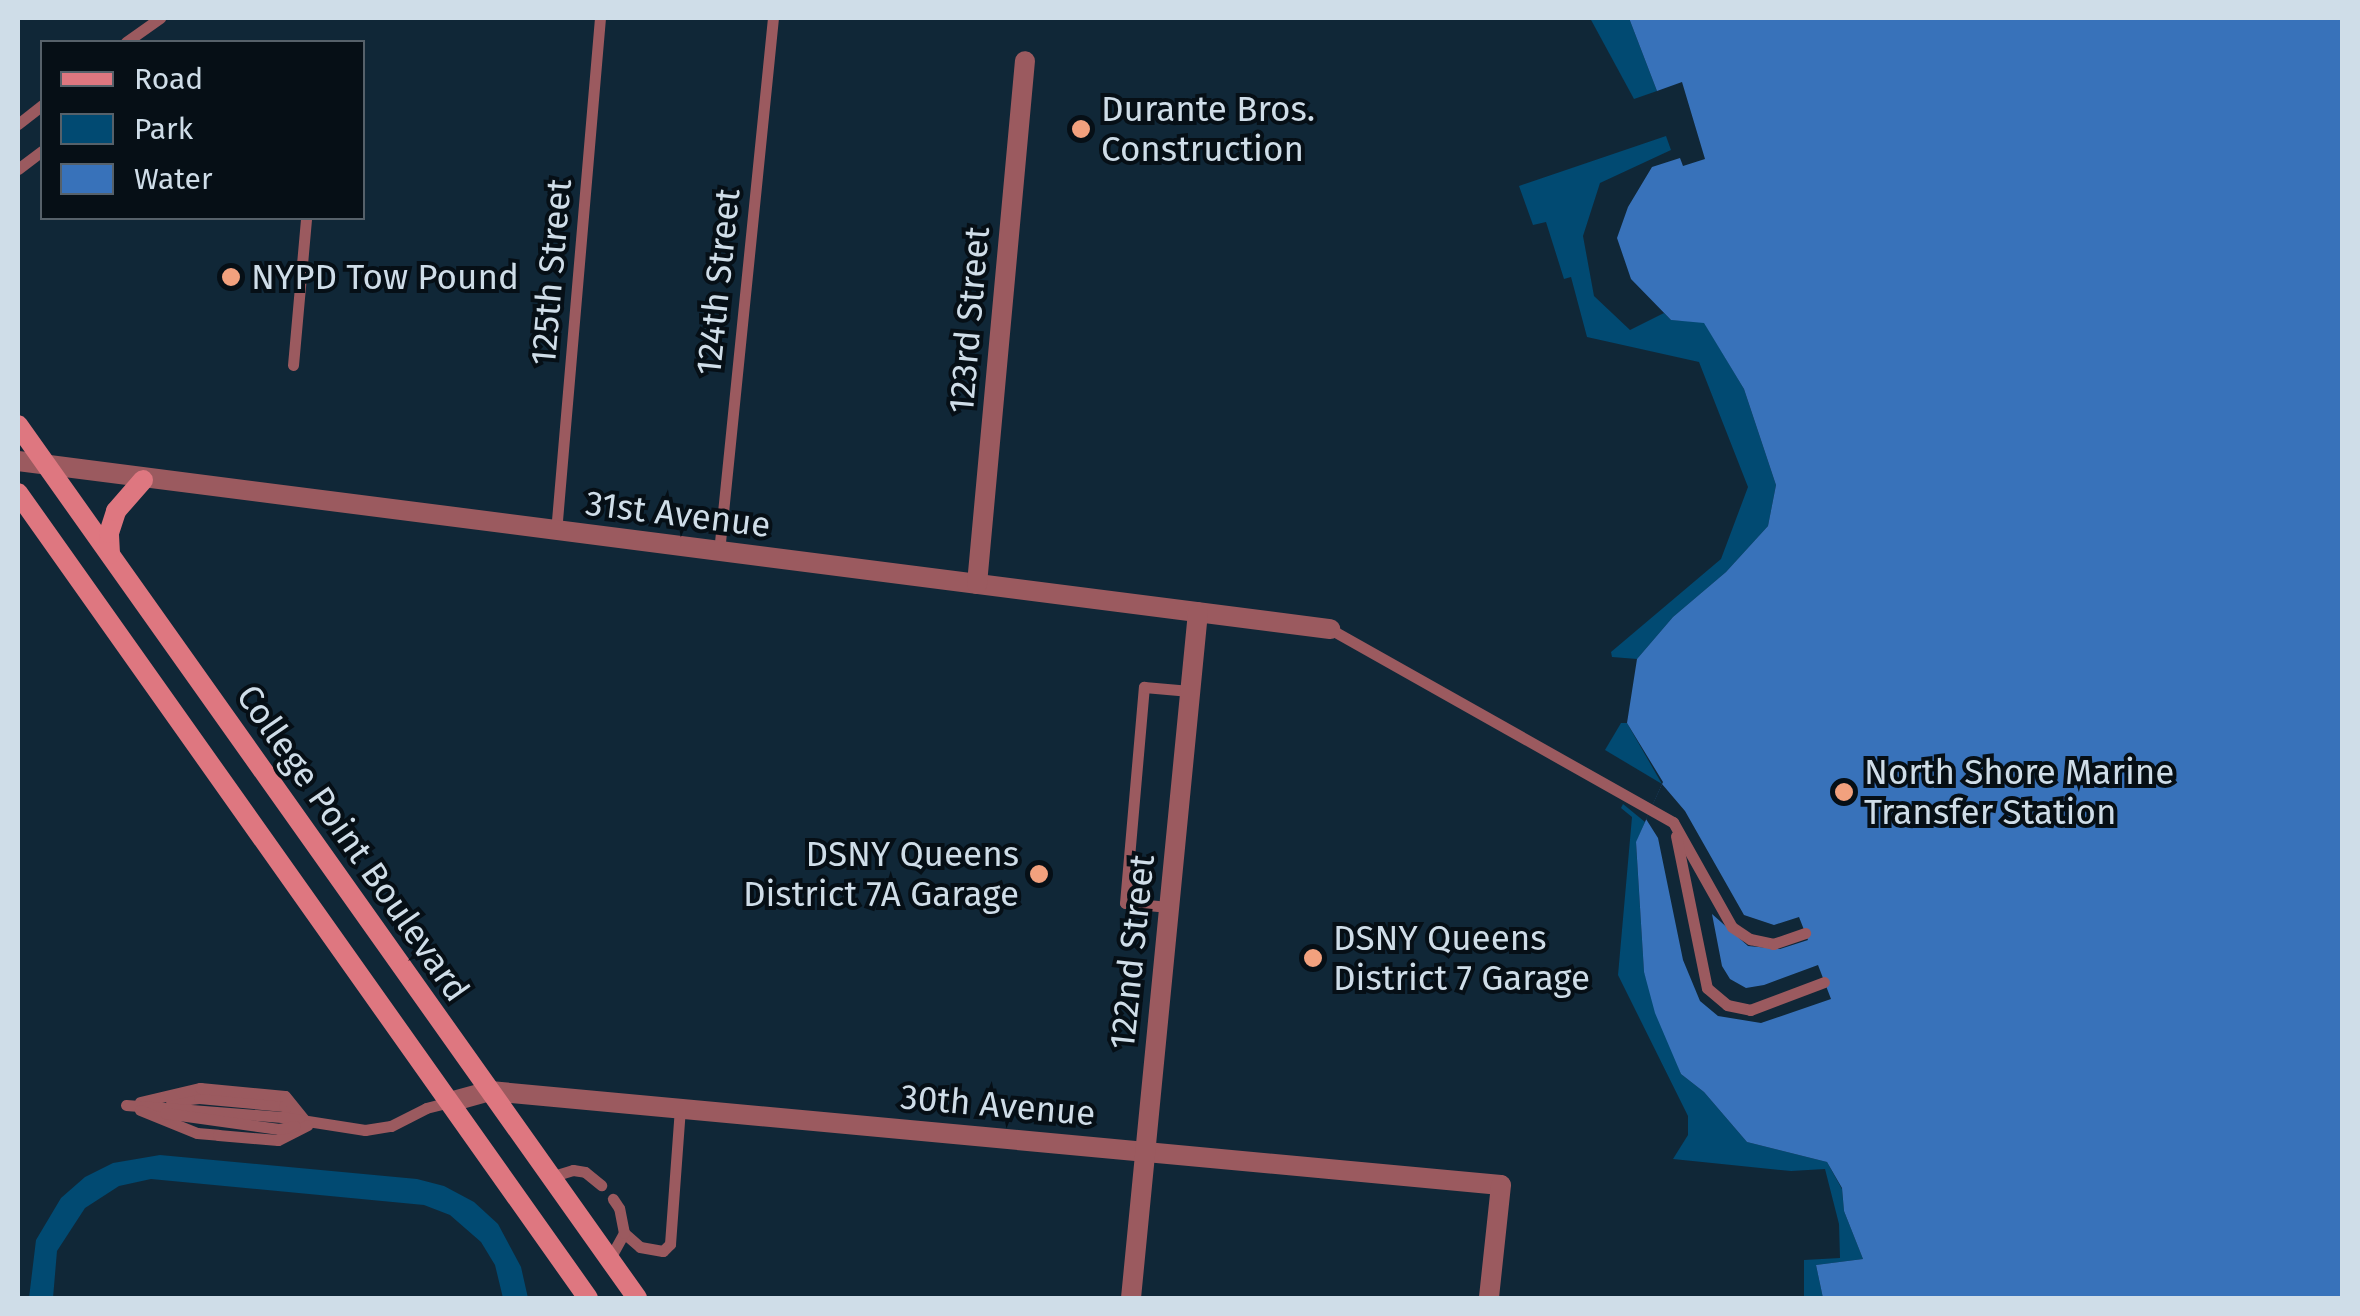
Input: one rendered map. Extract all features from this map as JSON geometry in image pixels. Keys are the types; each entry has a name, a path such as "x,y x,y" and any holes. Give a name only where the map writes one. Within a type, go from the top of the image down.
{"main road":[{"name":"College Point Boulevard","path":"18,425 636,1298"},
{"path":"110,556 109,532 116,511 143,480"},
{"name":"College Point Boulevard","path":"18,493 588,1298"}],"street":[{"name":"123rd Street","path":"977,584 1025,61"},
{"name":"31st Avenue","path":"18,461 1330,629"},
{"name":"122nd Street","path":"1131,1298 1198,612"},
{"path":"450,1102 490,1091"},
{"name":"30th Avenue","path":"490,1091 1500,1185 1489,1298"}],"lane":[{"path":"129,40 160,18"},
{"name":"125th Street","path":"556,532 600,18"},
{"name":"124th Street","path":"719,552 772,18"},
{"path":"18,124 40,107"},
{"path":"18,169 40,152"},
{"path":"293,365 306,220"},
{"path":"1330,629 1673,822 1732,927 1750,939 1773,944 1805,933"},
{"path":"1169,907 1125,903 1144,687 1190,691"},
{"path":"1673,822 1706,988 1727,1005 1750,1010 1824,982"},
{"path":"126,1105 200,1088 285,1096 308,1124"},
{"path":"126,1105 282,1117 308,1124 375,1130 450,1102"},
{"path":"126,1105 207,1134 278,1140 308,1124"},
{"path":"624,1233 640,1247 663,1251 670,1244 680,1109"},
{"path":"550,1177 573,1170 585,1172 601,1186"},
{"path":"610,1260 624,1233 620,1208 612,1198"}],"green space":[{"path":"1590,18 1629,18 1657,91 1634,99"},
{"path":"1666,136 1671,150 1600,183 1583,236 1594,296 1630,330 1664,313 1671,320 1704,322 1744,389 1776,485 1768,526 1726,572 1673,617 1637,659 1612,657 1611,652 1721,559 1748,487 1699,362 1587,337 1571,277 1564,279 1546,222 1533,225 1519,186"},
{"path":"1621,723 1627,723 1662,784 1605,750"},
{"path":"1623,804 1645,822 1636,843 1644,972 1681,1074 1704,1092 1747,1142 1827,1162 1842,1189 1844,1211 1863,1259 1816,1265 1823,1298 1804,1296 1804,1260 1840,1258 1839,1224 1825,1169 1791,1171 1673,1159 1688,1135 1688,1116 1618,975 1632,817 1621,808"},
{"path":"160,1155 417,1179 444,1186 474,1202 498,1224 521,1267 528,1298 503,1298 495,1265 481,1242 450,1215 424,1205 151,1179 119,1186 85,1208 57,1251 53,1298 29,1298 36,1240 61,1198 85,1177 113,1163"}],"water":[{"path":"1629,18 2342,18 2342,1298 1823,1298 1816,1265 1863,1259 1844,1211 1842,1188 1827,1162 1747,1142 1704,1092 1681,1074 1655,1013 1644,972 1636,842 1663,782 1627,723 1637,659 1673,617 1726,572 1768,526 1776,485 1744,389 1704,323 1671,320 1631,279 1617,238 1628,207 1652,167 1680,158 1683,166 1705,159 1682,82 1657,91"}],"pier":[{"path":"1662,784 1685,811 1744,915 1774,925 1799,917 1808,940 1780,949 1748,946 1712,914 1722,966 1730,979 1746,988 1818,965 1831,999 1761,1023 1718,1016 1700,1001 1683,960 1658,838 1646,819"}],"place":[{"name":"Durante Bros. Construction","path":"1081,129"},
{"name":"NYPD Tow Pound","path":"231,277"},
{"name":"North Shore Marine Transfer Station","path":"1844,792"},
{"name":"DSNY Queens District 7A Garage","path":"1039,874"},
{"name":"DSNY Queens District 7 Garage","path":"1313,958"}]}
